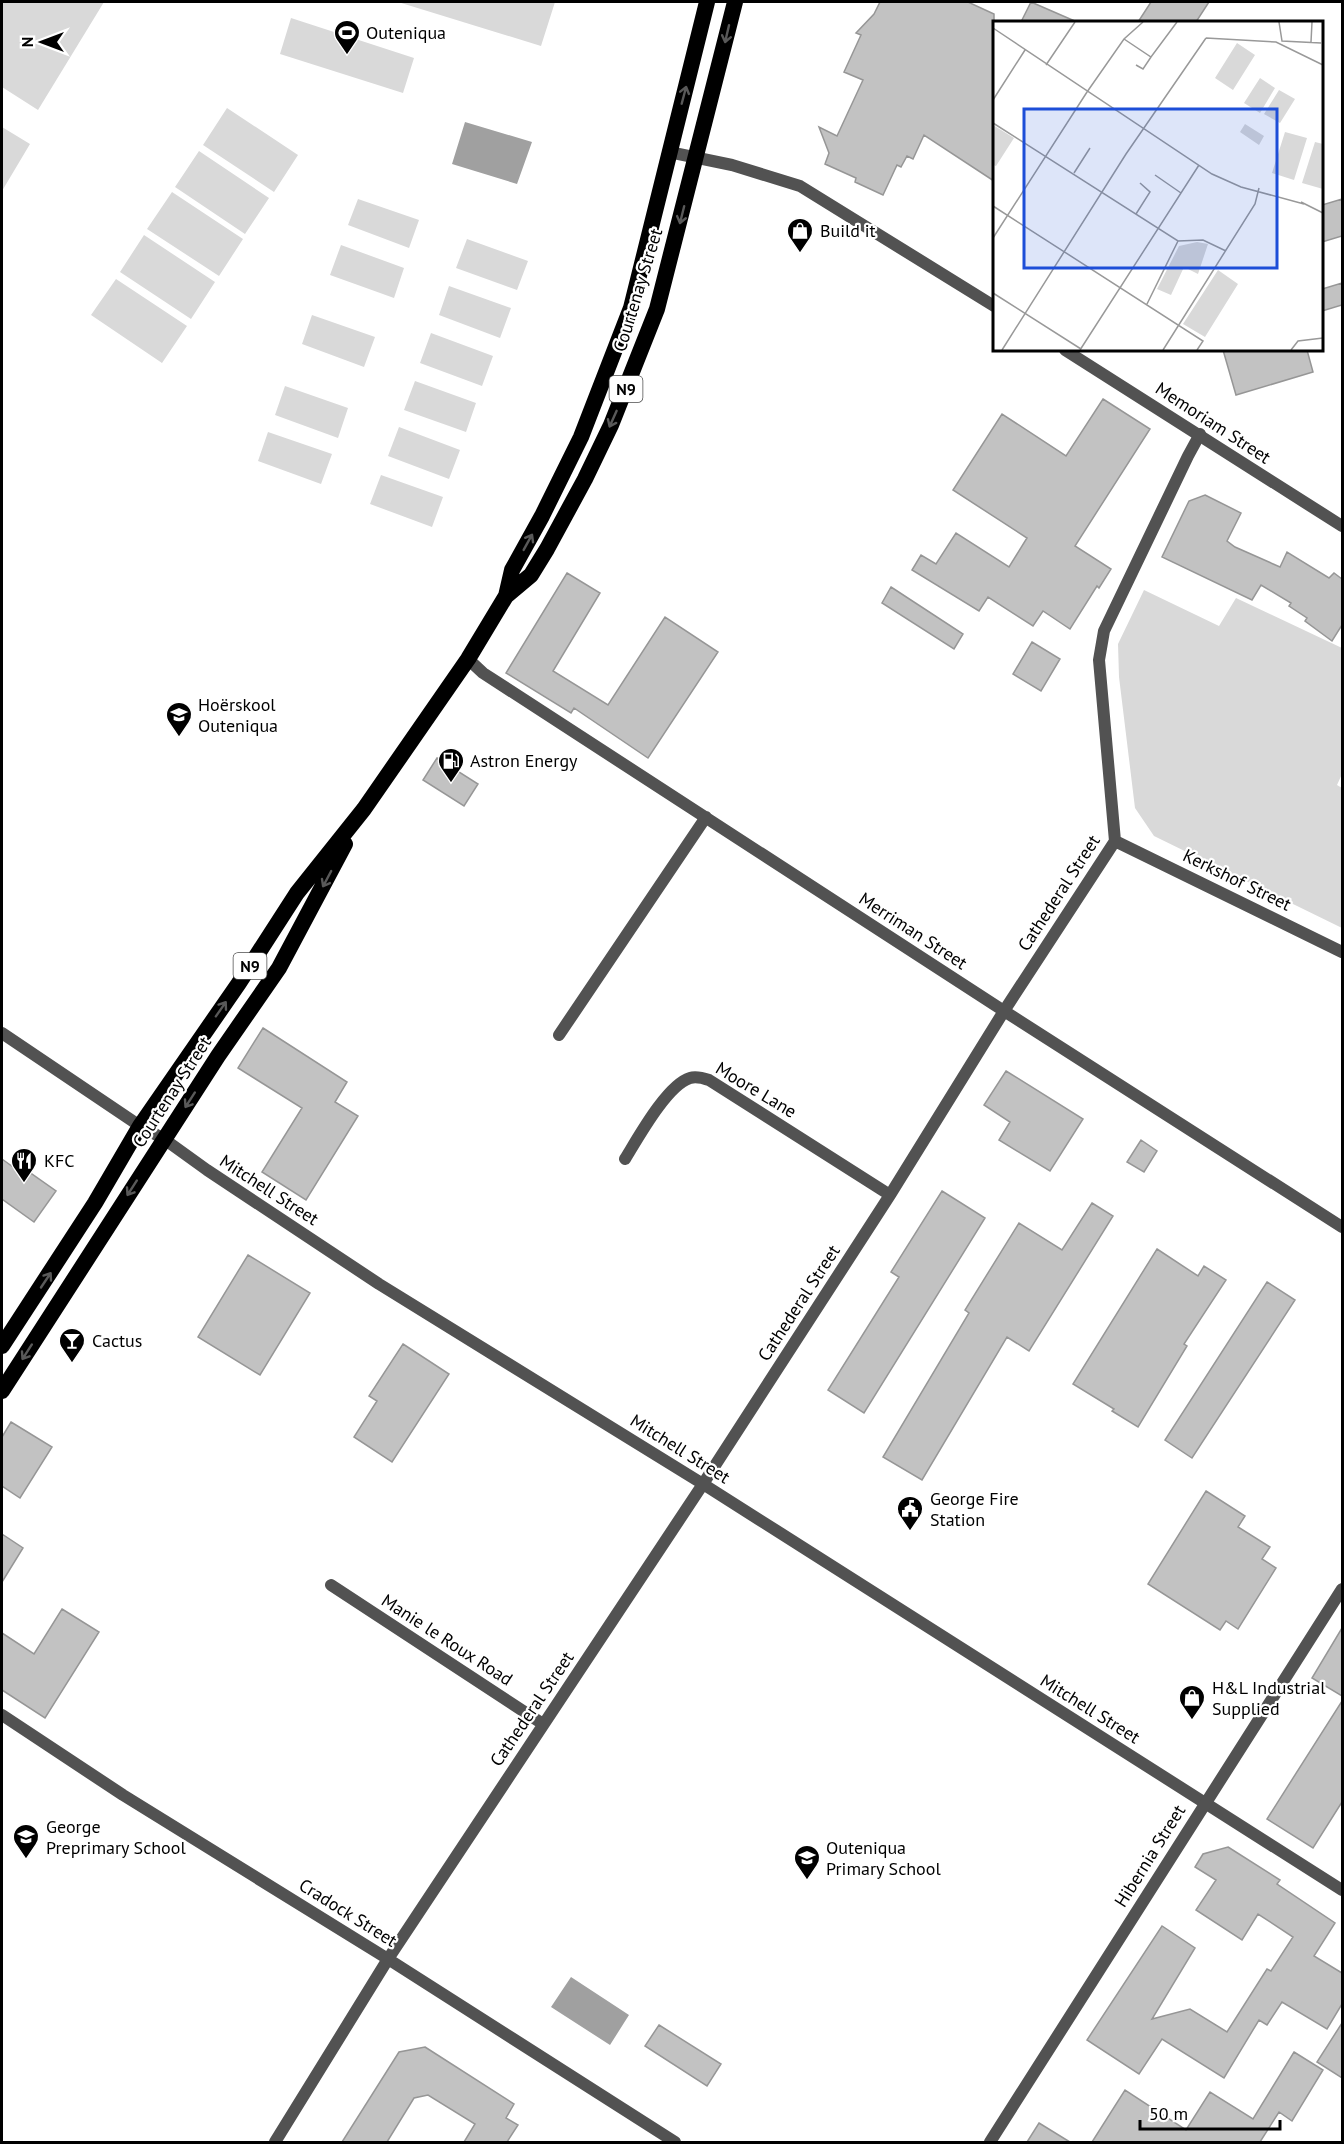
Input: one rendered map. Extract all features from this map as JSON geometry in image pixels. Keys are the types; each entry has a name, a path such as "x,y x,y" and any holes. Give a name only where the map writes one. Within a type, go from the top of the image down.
{"highway":[{"name":"Courtenay Street","path":"2,1346 83,1223 140,1126 239,983 297,893 364,809 468,659 506,596 512,570 565,471 596,403 619,344 631,308 707,2"},
{"name":"Courtenay Street","path":"506,596 531,575 585,479 621,402 657,309 735,2"},
{"name":"Courtenay Street","path":"2,1391 164,1139 285,958 364,809"}],"street":[{"path":"669,152 732,165 800,186 993,305"},
{"name":"Memoriam Street","path":"1067,351 1342,526"},
{"name":"Cathederal Street","path":"275,2142 388,1959 703,1485 890,1195 1004,1011 1115,841 1099,660 1104,631 1200,434"},
{"name":"Merriman Street","path":"468,659 483,673 1342,1227"},
{"path":"559,1035 706,817"},
{"name":"Kerkshof Street","path":"1115,841 1342,952"},
{"name":"Mitchell Street","path":"2,1033 379,1284 703,1485 1342,1890"},
{"name":"Moore Lane","path":"625,1158 670,1092 691,1077 700,1077 709,1080 890,1195"},
{"name":"Manie le Roux Road","path":"331,1585 543,1724"},
{"name":"Hibernia Street","path":"990,2142 1342,1589"},
{"name":"Cradock Street","path":"2,1715 123,1795 388,1959 675,2142"}],"shaded area":[{"path":"2,2 104,2 38,110 2,87"},
{"path":"398,2 555,2 541,46"},
{"name":"Outeniqua","path":"291,18 414,58 403,93 280,54"},
{"path":"227,108 298,155 274,192 203,145"},
{"path":"465,122 532,142 517,184 452,164"},
{"path":"2,127 30,144 2,191"},
{"path":"199,151 269,198 245,234 175,187"},
{"path":"172,192 243,239 219,276 147,229"},
{"path":"358,199 419,220 409,248 348,225"},
{"path":"144,235 215,282 191,319 120,272"},
{"path":"467,239 528,261 517,290 456,268"},
{"path":"341,245 404,268 394,298 330,275"},
{"path":"116,279 187,326 162,363 91,315"},
{"path":"449,286 511,308 500,338 439,315"},
{"path":"312,315 375,337 364,367 302,344"},
{"path":"431,333 493,356 482,386 420,363"},
{"path":"415,381 476,403 466,432 404,410"},
{"path":"285,386 348,408 338,438 275,415"},
{"path":"399,427 460,450 449,479 388,456"},
{"path":"268,432 332,454 321,484 258,461"},
{"path":"381,475 443,497 432,527 370,504"},
{"path":"1144,590 1219,626 1236,598 1342,648 1342,774 1337,785 1342,788 1342,928 1154,836 1135,808 1119,677 1118,644"},
{"path":"571,1977 629,2015 610,2045 551,2007"}],"building":[{"path":"880,2 968,2 994,14 993,180 924,135 913,159 907,156 901,167 897,165 883,195 855,182 856,178 825,164 829,153 819,127 837,136 863,80 844,72 861,35 856,33 874,14"},
{"path":"1031,2 1075,21 1022,21"},
{"path":"1151,2 1209,2 1197,21 1139,21"},
{"path":"1342,199 1342,236 1323,242 1323,205"},
{"path":"1342,283 1342,305 1323,311 1323,289"},
{"path":"1223,351 1307,351 1313,372 1236,395"},
{"path":"1103,399 1150,429 1075,546 1111,569 1099,588 1097,586 1070,629 1043,611 1033,626 988,597 979,611 912,570 921,555 936,564 956,533 1009,567 1027,538 953,490 1002,414 1066,456"},
{"path":"1205,495 1241,513 1227,541 1235,547 1280,567 1287,552 1329,578 1334,573 1342,579 1342,625 1332,641 1305,621 1307,618 1289,606 1291,603 1261,585 1252,600 1162,557 1189,501"},
{"path":"567,573 600,593 553,671 608,705 665,617 718,652 648,758 574,708 571,713 506,673"},
{"path":"891,587 963,634 954,649 882,603"},
{"path":"1032,642 1060,659 1041,691 1013,674"},
{"path":"437,758 478,784 464,806 423,780"},
{"path":"263,1028 347,1082 335,1102 358,1116 306,1200 262,1172 302,1108 238,1068"},
{"path":"1006,1071 1083,1119 1050,1171 999,1140 1010,1122 984,1105"},
{"path":"1141,1140 1157,1151 1144,1172 1127,1162"},
{"name":"KFC","path":"2,1159 27,1177 29,1172 56,1191 34,1222 2,1199"},
{"path":"942,1191 985,1218 864,1413 828,1390 899,1277 891,1272"},
{"path":"1092,1203 1113,1216 1029,1351 1007,1337 922,1480 883,1457 969,1313 965,1310 1019,1223 1062,1250"},
{"path":"1157,1249 1198,1276 1204,1266 1226,1280 1184,1344 1187,1346 1138,1427 1073,1384"},
{"path":"248,1255 310,1293 260,1375 198,1337"},
{"path":"1267,1282 1295,1300 1192,1458 1165,1440"},
{"path":"403,1344 449,1374 392,1462 354,1437 377,1401 369,1396"},
{"path":"11,1422 52,1447 20,1498 2,1486 2,1437"},
{"path":"1206,1491 1245,1516 1238,1527 1270,1547 1262,1559 1276,1568 1238,1629 1226,1621 1220,1630 1148,1584"},
{"path":"2,1534 23,1548 2,1582"},
{"path":"62,1609 99,1632 45,1718 2,1690 2,1633 34,1654"},
{"path":"1342,1628 1342,1696 1312,1678"},
{"path":"1342,1701 1342,1802 1313,1848 1267,1819"},
{"path":"1228,1847 1280,1880 1277,1884 1335,1923 1314,1956 1342,1973 1342,2004 1327,2029 1282,2002 1267,2025 1259,2020 1224,2078 1162,2039 1139,2074 1087,2040 1162,1926 1195,1948 1152,2019 1190,2009 1227,2032 1267,1969 1271,1971 1293,1937 1258,1914 1242,1940 1196,1910 1216,1880 1195,1867 1203,1854"},
{"path":"1342,2023 1342,2078 1317,2062"},
{"path":"659,2025 721,2064 707,2086 645,2046"},
{"path":"425,2047 514,2104 506,2118 518,2125 507,2142 464,2142 475,2124 428,2095 414,2098 387,2142 342,2142 399,2052"},
{"path":"1294,2052 1323,2070 1292,2121 1279,2112 1260,2142 1092,2142 1125,2090 1186,2130 1210,2092 1253,2119"},
{"path":"1039,2123 1070,2142 1027,2142"}],"place":[{"name":"Outeniqua","path":"347,56"},
{"name":"Build it","path":"800,254"},
{"name":"Hoërskool Outeniqua","path":"179,738"},
{"name":"Astron Energy","path":"451,784"},
{"name":"KFC","path":"24,1184"},
{"name":"Cactus","path":"72,1364"},
{"name":"George Fire Station","path":"910,1532"},
{"name":"H&L Industrial Supplied","path":"1192,1721"},
{"name":"George Preprimary School","path":"26,1860"},
{"name":"Outeniqua Primary School","path":"807,1881"}]}
